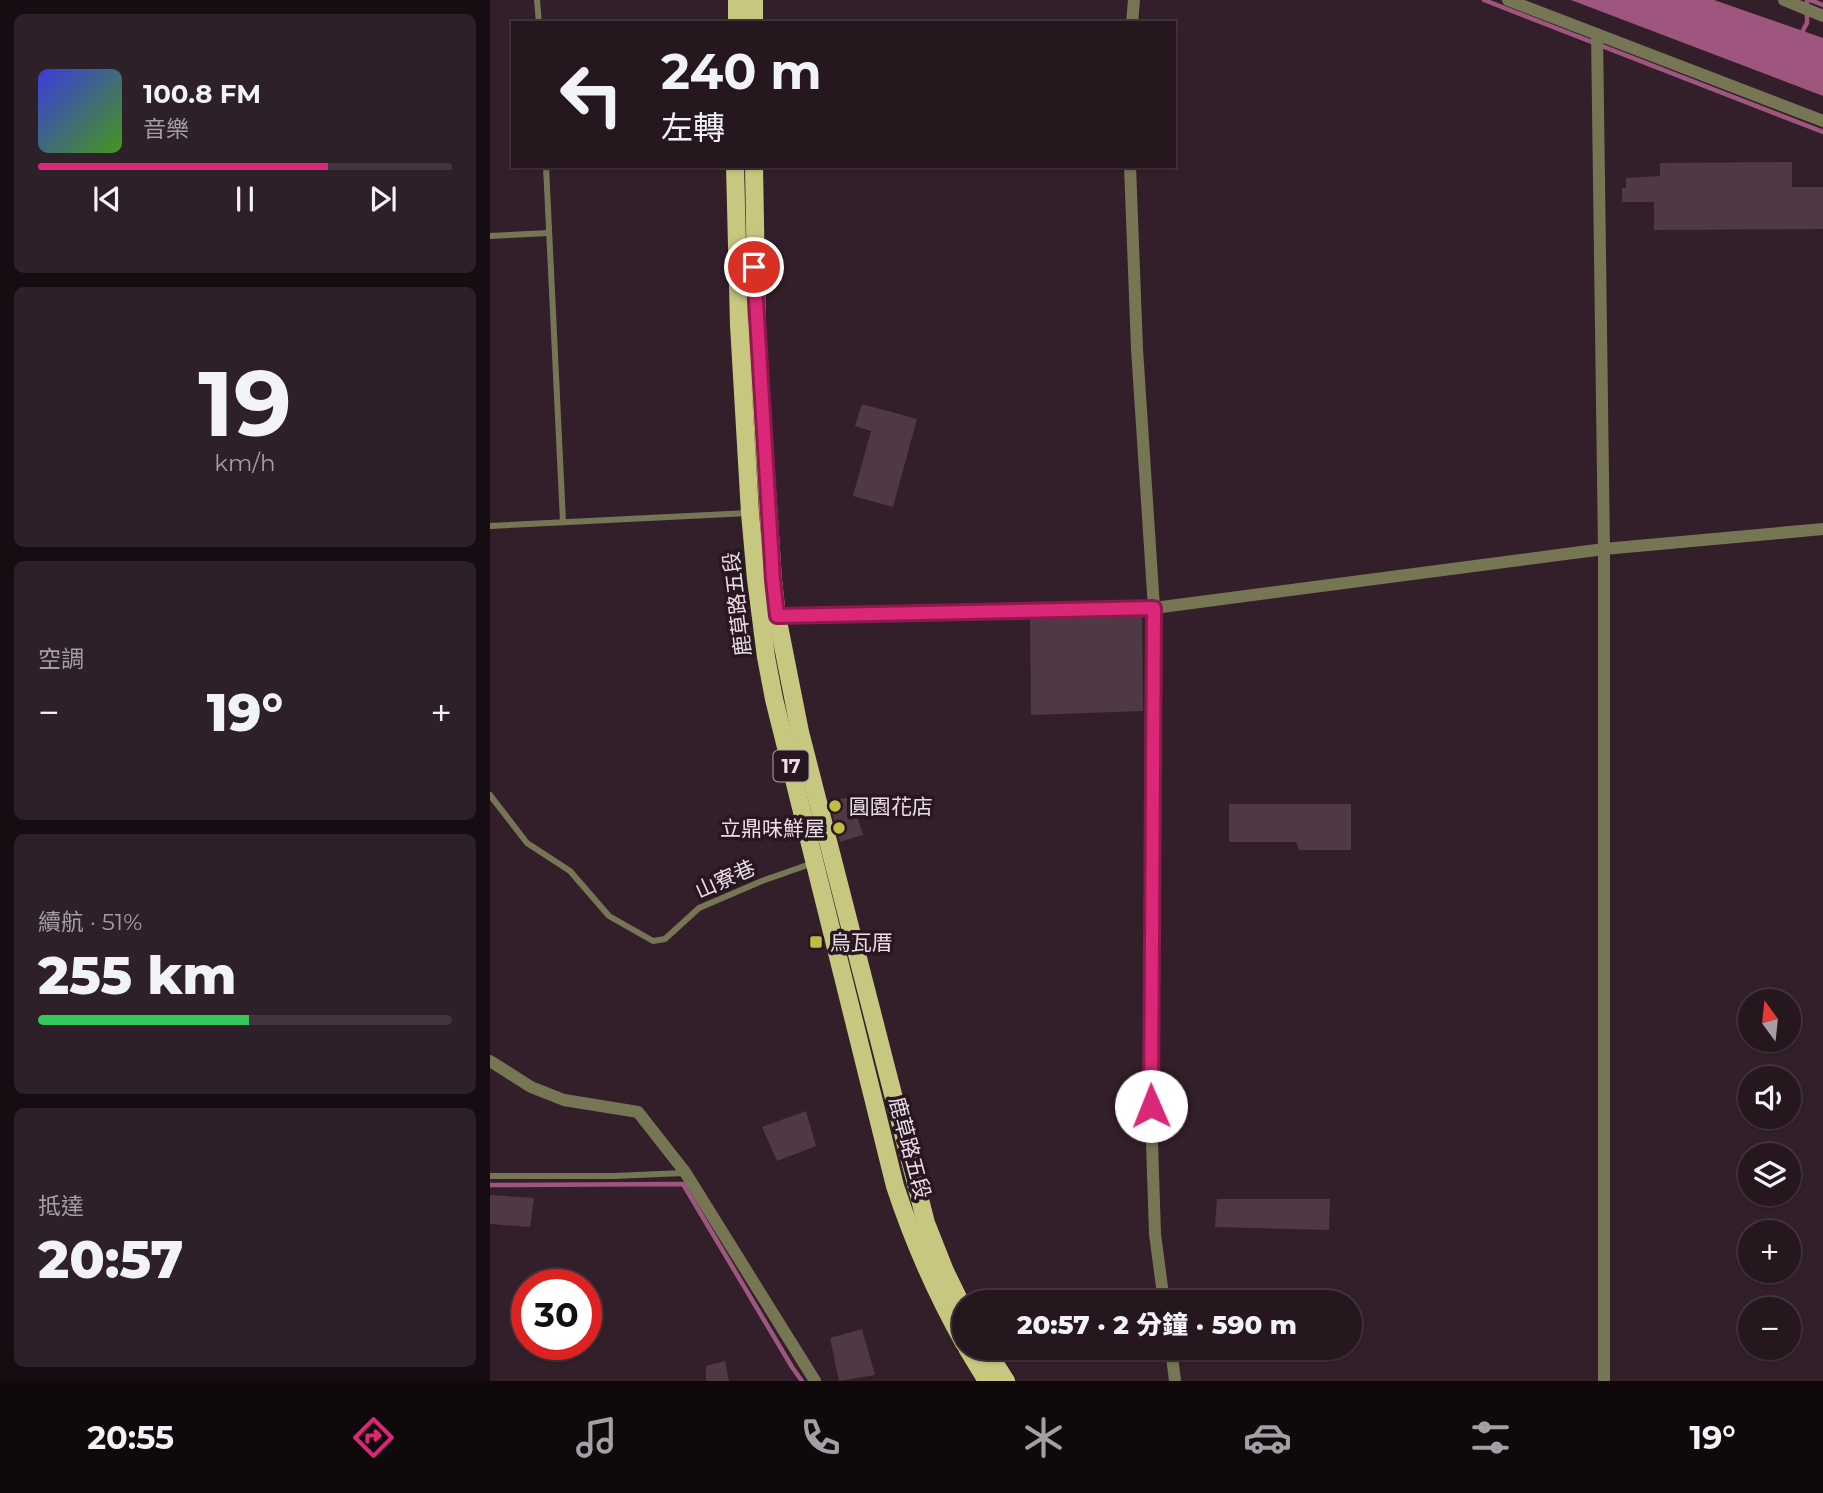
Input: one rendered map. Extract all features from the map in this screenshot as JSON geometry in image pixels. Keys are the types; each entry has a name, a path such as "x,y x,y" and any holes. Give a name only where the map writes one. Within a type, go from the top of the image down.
{"main road":[{"path":"737,0 737,21"},
{"path":"754,0 754,21"},
{"name":"鹿草路五段","path":"735,168 739,325 760,512 777,616 823,859 898,1197 942,1304 952,1322"},
{"name":"鹿草路五段","path":"754,168 760,512 756,579 766,657 774,699 823,859 926,1223 954,1290"},
{"name":"鹿草路五段","path":"974,1360 987,1381"},
{"path":"993,1360 1006,1381"}],"street":[{"path":"1132,21 1134,0"},
{"path":"1508,0 1823,121"},
{"path":"1784,0 1797,3 1823,16"},
{"path":"1597,34 1604,550 1604,1381"},
{"path":"1130,168 1137,349 1154,608 1150,1080 1155,1234 1162,1290"},
{"path":"777,616 1154,608 1604,550 1823,529"},
{"path":"490,1061 531,1087 564,1100 638,1112 685,1172 815,1381"},
{"path":"1172,1360 1175,1381"}],"lane":[{"path":"537,0 538,21"},
{"path":"546,168 563,522"},
{"path":"490,236 549,233"},
{"path":"490,526 760,512"},
{"name":"山寮巷","path":"490,795 527,843 570,871 609,916 653,941 665,939 699,908 823,859"},
{"path":"490,1176 613,1176 685,1172"}],"shaded area":[{"path":"1571,0 1714,0 1823,38 1823,96"}],"building":[{"path":"1792,162 1792,187 1823,187 1823,229 1654,230 1654,202 1622,202 1622,188 1626,188 1626,178 1660,176 1660,163"},
{"path":"862,404 917,419 893,507 853,496 871,431 855,426"},
{"path":"1142,617 1143,711 1031,715 1030,619"},
{"path":"851,797 863,835 840,842 829,801"},
{"path":"1229,804 1351,804 1351,850 1299,850 1296,842 1229,842"},
{"path":"806,1111 816,1146 777,1161 762,1127"},
{"path":"490,1195 534,1198 530,1227 490,1224"},
{"path":"1217,1199 1330,1199 1329,1230 1215,1227"},
{"path":"862,1329 875,1375 839,1381 830,1338"},
{"path":"725,1361 729,1381 706,1381 706,1366"}],"waterway":[{"path":"1484,0 1823,132"},
{"path":"1800,36 1807,23 1807,0"},
{"path":"1810,0 1823,5"},
{"path":"490,1185 683,1184 802,1381"}],"place":[{"name":"圓園花店","path":"835,806"},
{"name":"立鼎味鮮屋","path":"839,828"},
{"name":"烏瓦厝","path":"816,942"}],"route":[{"path":"754,267 777,616 1154,608 1151,1106"}]}
